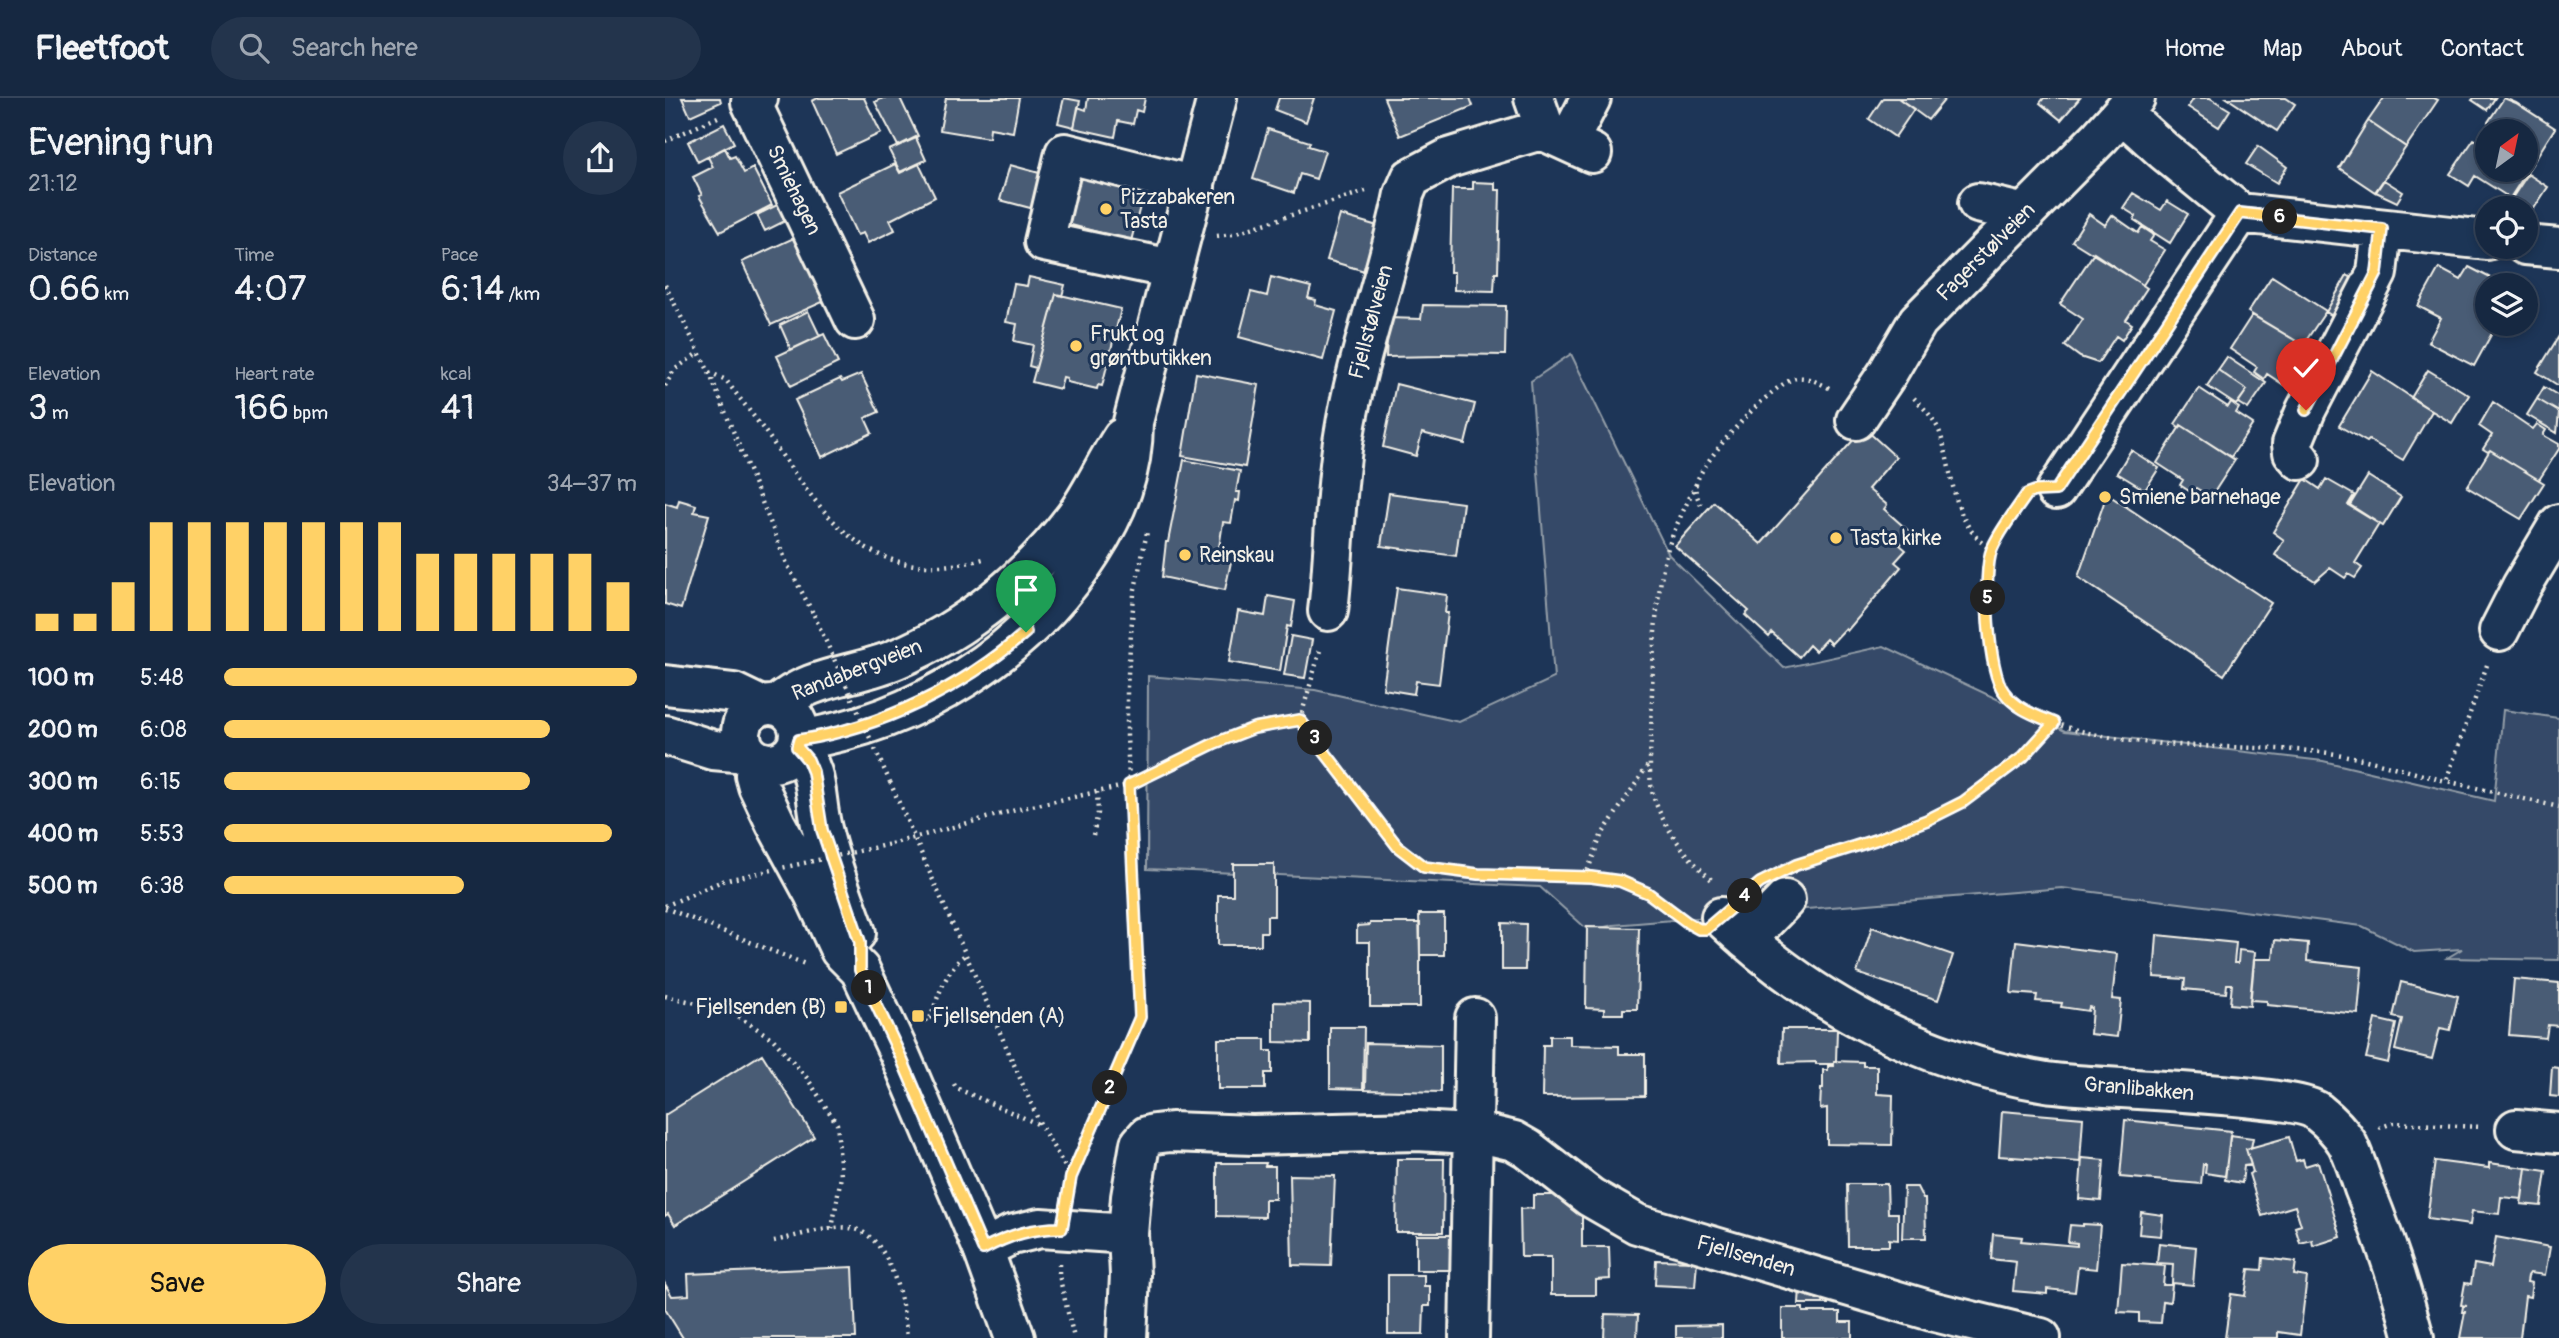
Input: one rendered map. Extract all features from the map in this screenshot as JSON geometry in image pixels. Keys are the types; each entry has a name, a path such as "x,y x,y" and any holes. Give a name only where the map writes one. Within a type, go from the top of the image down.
{"street":[{"name":"Randabergveien","path":"798,744 848,731 918,702 975,672 1026,632 1076,576 1114,513 1127,478 1133,451 1133,422 1217,98"},
{"path":"1411,178 1449,158 1480,147 1534,132 1560,131 1591,98"},
{"name":"Smiehagen","path":"755,100 853,279 855,320"},
{"path":"2128,105 2164,151 2240,213 2475,239"},
{"name":"Fagerstølveien","path":"1859,415 1918,321 2025,214 2128,105"},
{"path":"1172,269 1044,242 1065,153 1195,186"},
{"name":"Fjellstølveien","path":"1328,611 1337,485 1348,415 1404,194 1411,178"},
{"path":"1978,203 2025,214"},
{"path":"2056,490 2240,213"},
{"path":"2300,460 2293,452 2293,444 2306,410 2377,273 2382,229"},
{"path":"2538,246 2559,248"},
{"name":"Randabergveien","path":"769,706 799,689 896,659 952,629 981,609 1045,553 1076,516 1133,422"},
{"path":"2499,631 2559,524"},
{"path":"665,685 734,693 788,710 795,719 799,729 798,744 813,772 822,830 860,942 860,970"},
{"path":"769,706 751,711 744,720 740,731 741,743 752,757 758,786 840,950 860,970 900,1055 983,1249 1015,1337"},
{"path":"665,735 770,764 782,761 798,744"},
{"path":"1734,928 1784,885"},
{"name":"Granlibakken","path":"1734,928 1816,994 1863,1021 1917,1046 1983,1069 2048,1082 2274,1101 2316,1110 2346,1142 2400,1286 2414,1338"},
{"path":"1469,1338 1475,1018"},
{"path":"2516,1129 2559,1133"},
{"name":"Fjellsenden","path":"1128,1234 1140,1144 1147,1136 1154,1134 1171,1132 1253,1135 1417,1131 1489,1135 1514,1140 1590,1197 1637,1224 1935,1312 2041,1338"},
{"path":"983,1249 1011,1235 1040,1228 1128,1234 1130,1275 1127,1338"}],"path":[{"path":"665,141 755,100"},
{"path":"1212,237 1233,234 1411,178"},
{"path":"665,285 709,372 788,566 814,615 890,782 1041,1126 1071,1177"},
{"path":"665,386 674,370 698,353"},
{"path":"709,372 726,380 808,494 831,521 856,541 881,556 909,565 961,564 992,556"},
{"path":"1887,374 1927,411 1939,431 1959,509 1968,529 1991,550"},
{"path":"1300,720 1398,847 1424,867 1518,876 1585,877 1620,881 1648,893 1699,929 1734,928 1734,905 1720,887 1699,868 1674,835 1654,800 1650,761 1652,668 1663,566 1680,517 1718,447 1776,390 1796,378 1811,380 1831,388 1859,415"},
{"path":"1696,484 1696,495 1701,505"},
{"path":"2056,490 2027,494 1991,550 1988,572 1993,670 2002,690 2027,712 2083,733 2120,741 2324,752 2559,807"},
{"path":"1074,1338 1059,1275 1062,1228 1071,1177 1140,1017 1127,687 1134,594"},
{"path":"1300,720 1328,611"},
{"path":"2446,781 2499,631"},
{"path":"665,907 722,881 891,844 1129,785 1215,743 1254,728 1300,720"},
{"path":"1784,885 1796,865 1888,835 1963,802 2023,757 2054,723"},
{"path":"1585,877 1601,836 1650,761"},
{"path":"1093,835 1098,813 1097,792"},
{"path":"665,907 809,965"},
{"path":"930,1031 925,1020 931,1017 937,997 959,959 965,955"},
{"path":"665,996 728,1010 773,1039 807,1078 837,1124 841,1176 832,1229"},
{"path":"951,1077 956,1088 1041,1126"},
{"path":"2346,1142 2393,1122 2516,1129"},
{"path":"774,1241 832,1229 856,1229 888,1259 905,1314 907,1338"}],"shaded area":[{"path":"1571,354 1669,555 1784,668 1884,646 2065,731 2323,761 2494,801 2503,710 2559,718 2559,960 2447,958 2462,949 2414,952 2362,926 2062,888 1613,925 1589,931 1540,887 1147,869 1148,676 1315,690 1459,722 1554,678 1531,381"}],"building":[{"path":"682,98 720,98 721,102 690,116"},
{"path":"818,98 864,98 881,133 836,154 812,101"},
{"path":"883,98 900,98 918,136 898,146 875,102"},
{"path":"946,98 1019,98 1013,132 990,128 989,138 940,130"},
{"path":"1064,98 1080,101 1074,127 1058,123"},
{"path":"1088,98 1145,98 1142,112 1136,110 1133,124 1118,121 1115,137 1074,128 1078,107 1086,110"},
{"path":"1279,98 1314,98 1306,122 1275,110"},
{"path":"1384,98 1470,98 1473,106 1400,136"},
{"path":"1883,98 1898,98 1914,109 1895,137 1869,119"},
{"path":"1898,98 1946,98 1928,120"},
{"path":"2044,98 2080,98 2061,120 2040,103"},
{"path":"2194,98 2210,98 2230,110 2219,127 2188,107"},
{"path":"2227,98 2286,98 2295,104 2277,131"},
{"path":"2384,98 2438,100 2406,147 2368,121"},
{"path":"2495,98 2487,110 2472,100"},
{"path":"2504,98 2555,128 2538,155 2538,119 2490,119"},
{"path":"2368,121 2406,147 2375,192 2339,168"},
{"path":"724,124 734,143 698,162 688,142"},
{"path":"1268,129 1310,142 1308,146 1325,151 1316,179 1300,174 1294,193 1253,179"},
{"path":"916,138 926,160 900,172 889,150"},
{"path":"2475,140 2475,176 2469,186 2450,174"},
{"path":"2258,146 2287,167 2277,183 2246,164"},
{"path":"725,148 730,158 735,156 744,173 753,168 772,205 720,232 699,196 702,195 693,177 713,167 708,157"},
{"path":"895,164 900,173 919,164 935,197 890,220 895,230 868,243 863,233 857,235 837,192"},
{"path":"1010,165 1043,174 1034,209 1000,200"},
{"path":"1071,167 1145,187 1131,241 1060,222"},
{"path":"2384,180 2403,192 2397,202 2376,192"},
{"path":"2538,180 2548,187 2538,202 2538,196 2513,196 2523,182"},
{"path":"1473,182 1495,183 1495,190 1500,190 1498,273 1495,273 1494,291 1454,290 1454,272 1450,272 1452,189 1473,189"},
{"path":"2485,182 2520,182 2511,196"},
{"path":"2133,193 2161,210 2167,201 2188,214 2170,243 2134,220 2136,216 2123,208"},
{"path":"783,202 791,218 765,231 757,215"},
{"path":"2089,214 2105,225 2112,215 2138,233 2142,227 2154,235 2150,241 2165,250 2143,285 2072,241"},
{"path":"1340,215 1381,227 1368,272 1327,260"},
{"path":"798,236 827,300 771,325 742,262"},
{"path":"2094,253 2147,288 2126,320 2132,324 2122,340 2116,336 2098,363 2080,357 2065,346 2083,319 2060,304"},
{"path":"2469,267 2481,273 2475,273 2475,336 2490,336 2474,366 2428,342 2441,318 2418,306 2439,268 2461,280"},
{"path":"2347,275 2365,286 2344,323 2326,312"},
{"path":"2272,276 2326,311 2303,345 2248,312"},
{"path":"1029,277 1065,285 1062,296 1056,294 1036,368 1029,366 1033,345 1014,341 1017,324 1006,322 1014,284 1027,286"},
{"path":"1271,277 1311,287 1308,298 1316,300 1315,305 1336,311 1323,360 1239,337 1251,292 1267,296"},
{"path":"1056,294 1121,309 1102,386 1098,385 1097,389 1067,382 1067,378 1063,377 1060,389 1032,382"},
{"path":"1423,305 1506,306 1505,355 1386,357 1388,318 1421,319"},
{"path":"808,311 820,336 791,350 780,325"},
{"path":"2252,315 2308,348 2284,385 2267,374 2264,379 2254,372 2257,367 2230,349"},
{"path":"824,334 838,363 791,386 777,356"},
{"path":"2559,336 2559,386 2537,372"},
{"path":"2227,357 2266,383 2248,409 2238,403 2247,390 2218,370"},
{"path":"2218,370 2247,390 2236,405 2207,386"},
{"path":"2428,370 2469,395 2452,423 2411,398"},
{"path":"2372,371 2432,411 2403,460 2339,426"},
{"path":"1196,373 1259,385 1245,467 1182,456"},
{"path":"861,374 879,412 865,418 872,433 822,457 795,400 840,379 842,382"},
{"path":"1396,384 1475,404 1465,444 1422,433 1416,456 1383,447"},
{"path":"2544,387 2559,396 2559,412 2537,399"},
{"path":"2199,388 2228,407 2231,402 2239,408 2236,413 2253,424 2231,457 2181,425 2180,428 2175,424"},
{"path":"2537,399 2559,412 2557,433 2527,415"},
{"path":"2493,402 2533,429 2537,424 2546,430 2543,435 2559,444 2559,449 2539,480 2490,450 2488,452 2483,449 2492,435 2479,426"},
{"path":"2181,425 2235,460 2211,497 2196,488 2192,493 2180,485 2183,480 2157,463"},
{"name":"Tasta kirke","path":"1864,428 1896,457 1868,489 1887,505 1884,509 1911,533 1900,545 1906,550 1895,562 1901,567 1847,631 1845,629 1831,644 1826,639 1815,651 1809,645 1799,657 1772,633 1769,637 1745,615 1749,611 1675,546 1714,502 1761,544"},
{"path":"2131,450 2159,468 2145,490 2117,473"},
{"path":"2490,450 2544,483 2521,519 2467,487"},
{"path":"1184,460 1240,471 1236,492 1240,492 1239,501 1235,500 1231,523 1223,522 1218,554 1232,557 1225,590 1162,577 1166,542"},
{"path":"2368,476 2401,497 2383,526 2350,505"},
{"path":"2305,479 2320,489 2326,479 2354,495 2348,505 2379,524 2355,563 2362,568 2355,578 2348,574 2345,578 2330,568 2315,581 2275,555 2284,540 2273,532"},
{"path":"1389,493 1463,503 1456,556 1381,546"},
{"path":"2107,494 2271,603 2224,675 2078,577"},
{"path":"679,500 696,505 694,512 709,515 681,609 665,604 665,503 677,507"},
{"path":"1397,588 1447,595 1445,613 1448,613 1439,684 1416,681 1414,694 1383,689"},
{"path":"1268,596 1295,601 1291,627 1287,626 1280,671 1229,662 1238,611 1265,616"},
{"path":"1291,636 1312,640 1305,678 1284,675"},
{"path":"1233,864 1274,864 1274,916 1267,916 1267,932 1261,932 1261,945 1218,945 1218,895 1233,895"},
{"path":"1419,914 1444,914 1444,955 1420,955"},
{"path":"1370,923 1420,923 1420,1007 1370,1007 1370,942 1357,942 1357,926"},
{"path":"1502,923 1526,924 1525,970 1502,970"},
{"path":"1587,927 1639,928 1637,1009 1623,1009 1623,1014 1604,1014 1604,1009 1586,1008"},
{"path":"1872,927 1953,955 1938,1000 1857,973"},
{"path":"2157,935 2236,943 2234,963 2238,963 2239,950 2255,952 2250,1006 2230,1004 2232,984 2227,984 2226,993 2184,989 2185,979 2154,977"},
{"path":"2275,940 2308,943 2307,961 2362,967 2358,1014 2267,1005 2267,1001 2250,1000 2254,959 2273,959"},
{"path":"2016,941 2117,954 2112,999 2121,1000 2117,1037 2090,1034 2092,1008 2089,1007 2088,1011 2061,1007 2062,1003 2036,1001 2037,995 2011,993"},
{"path":"2514,979 2559,983 2559,1026 2548,1025 2546,1038 2509,1035"},
{"path":"2401,982 2458,996 2450,1030 2440,1028 2432,1059 2395,1050 2402,1019 2393,1017"},
{"path":"1274,1002 1310,1003 1310,1043 1274,1042"},
{"path":"2375,1019 2396,1024 2388,1063 2366,1058"},
{"path":"1330,1027 1364,1027 1363,1089 1330,1088"},
{"path":"1782,1029 1837,1029 1836,1061 1834,1064 1781,1063"},
{"path":"1550,1036 1570,1036 1570,1045 1619,1046 1619,1054 1645,1054 1645,1096 1542,1097 1543,1045 1550,1045"},
{"path":"1218,1039 1265,1039 1265,1051 1272,1051 1272,1073 1265,1073 1265,1089 1218,1089"},
{"path":"1366,1043 1441,1045 1441,1092 1365,1090"},
{"path":"762,1054 814,1137 675,1225 668,1214 665,1216 665,1115"},
{"path":"1834,1061 1863,1062 1863,1066 1877,1066 1877,1094 1893,1095 1892,1145 1827,1144 1827,1108 1820,1109 1821,1089 1823,1070 1834,1066"},
{"path":"2552,1067 2559,1068 2559,1097 2550,1096"},
{"path":"2002,1111 2083,1118 2080,1162 1999,1156"},
{"path":"2125,1120 2231,1131 2225,1176 2205,1173 2206,1164 2203,1164 2201,1184 2120,1177"},
{"path":"2230,1135 2253,1138 2251,1148 2246,1149 2251,1165 2244,1166 2242,1183 2225,1180"},
{"path":"2289,1137 2296,1161 2303,1159 2305,1166 2318,1162 2341,1237 2313,1246 2312,1240 2300,1243 2295,1227 2301,1225 2295,1206 2262,1216 2249,1174 2253,1172 2246,1149"},
{"path":"2082,1158 2104,1160 2101,1201 2079,1199"},
{"path":"1397,1159 1444,1159 1443,1232 1396,1232"},
{"path":"2435,1161 2489,1168 2489,1163 2526,1168 2522,1199 2501,1197 2499,1214 2472,1211 2470,1225 2427,1219"},
{"path":"1217,1163 1266,1163 1265,1166 1275,1166 1275,1199 1265,1199 1265,1217 1217,1216"},
{"path":"2526,1168 2546,1171 2541,1206 2521,1204"},
{"path":"1290,1175 1335,1176 1331,1266 1292,1265"},
{"path":"1847,1184 1887,1184 1888,1213 1898,1213 1898,1240 1889,1239 1889,1246 1848,1246"},
{"path":"1904,1187 1917,1187 1925,1199 1926,1238 1902,1238"},
{"path":"1533,1195 1561,1195 1582,1216 1582,1247 1609,1247 1610,1279 1596,1280 1596,1295 1551,1295 1551,1257 1521,1257 1520,1209 1533,1208"},
{"path":"2141,1212 2163,1215 2161,1236 2139,1234"},
{"path":"2070,1225 2100,1225 2096,1269 2078,1267 2075,1292 2047,1289 2047,1294 2013,1291 2016,1262 1991,1259 1993,1234 2022,1237 2021,1241 2077,1246 2077,1243 2068,1242"},
{"path":"1416,1235 1451,1235 1450,1270 1416,1270"},
{"path":"2496,1237 2550,1247 2545,1275 2530,1273 2528,1276 2527,1282 2532,1283 2530,1297 2525,1296 2520,1338 2460,1338 2465,1312 2462,1312 2463,1306 2467,1306 2461,1305 2465,1283 2471,1284 2474,1264 2491,1267"},
{"path":"2159,1243 2196,1247 2193,1285 2172,1283 2173,1264 2157,1263"},
{"path":"2263,1258 2296,1262 2294,1275 2307,1277 2300,1335 2278,1332 2278,1338 2225,1338 2231,1294 2245,1296 2249,1269 2262,1270"},
{"path":"1656,1260 1697,1261 1695,1287 1655,1285"},
{"path":"2122,1263 2165,1266 2163,1285 2172,1285 2170,1302 2163,1301 2161,1323 2139,1322 2139,1313 2118,1312"},
{"path":"853,1267 856,1338 683,1338 665,1309 665,1284 672,1296 689,1295 688,1274"},
{"path":"1388,1275 1424,1275 1424,1286 1430,1286 1430,1306 1424,1306 1423,1334 1388,1334"},
{"path":"1800,1287 1828,1288 1828,1304 1799,1304"},
{"path":"1782,1308 1803,1308 1803,1312 1840,1312 1840,1322 1852,1322 1852,1338 1782,1338"},
{"path":"1605,1314 1638,1315 1637,1338 1604,1338"},
{"path":"1722,1325 1722,1338 1676,1338 1676,1326"}],"place":[{"name":"Pizzabakeren Tasta","path":"1106,209"},
{"name":"Frukt og grøntbutikken","path":"1076,346"},
{"name":"Smiene barnehage","path":"2105,497"},
{"name":"Tasta kirke","path":"1836,538"},
{"name":"Reinskau","path":"1185,555"},
{"name":"Fjellsenden (B)","path":"841,1007"},
{"name":"Fjellsenden (A)","path":"918,1016"}],"route":[{"path":"1026,632 975,672 946,688 848,731 799,740 797,747 808,760 813,772 822,830 860,942 860,970 900,1055 983,1249 1011,1235 1040,1228 1062,1228 1071,1177 1140,1017 1129,785 1215,743 1254,728 1300,720 1380,826 1398,847 1424,867 1478,874 1591,877 1620,881 1648,893 1688,923 1699,929 1706,929 1760,883 1796,865 1875,840 1927,820 1963,802 2023,757 2054,723 2027,712 2013,702 2002,690 1993,670 1988,606 1991,550 2027,494 2056,490 2240,213 2382,229 2377,273 2306,410"}]}
